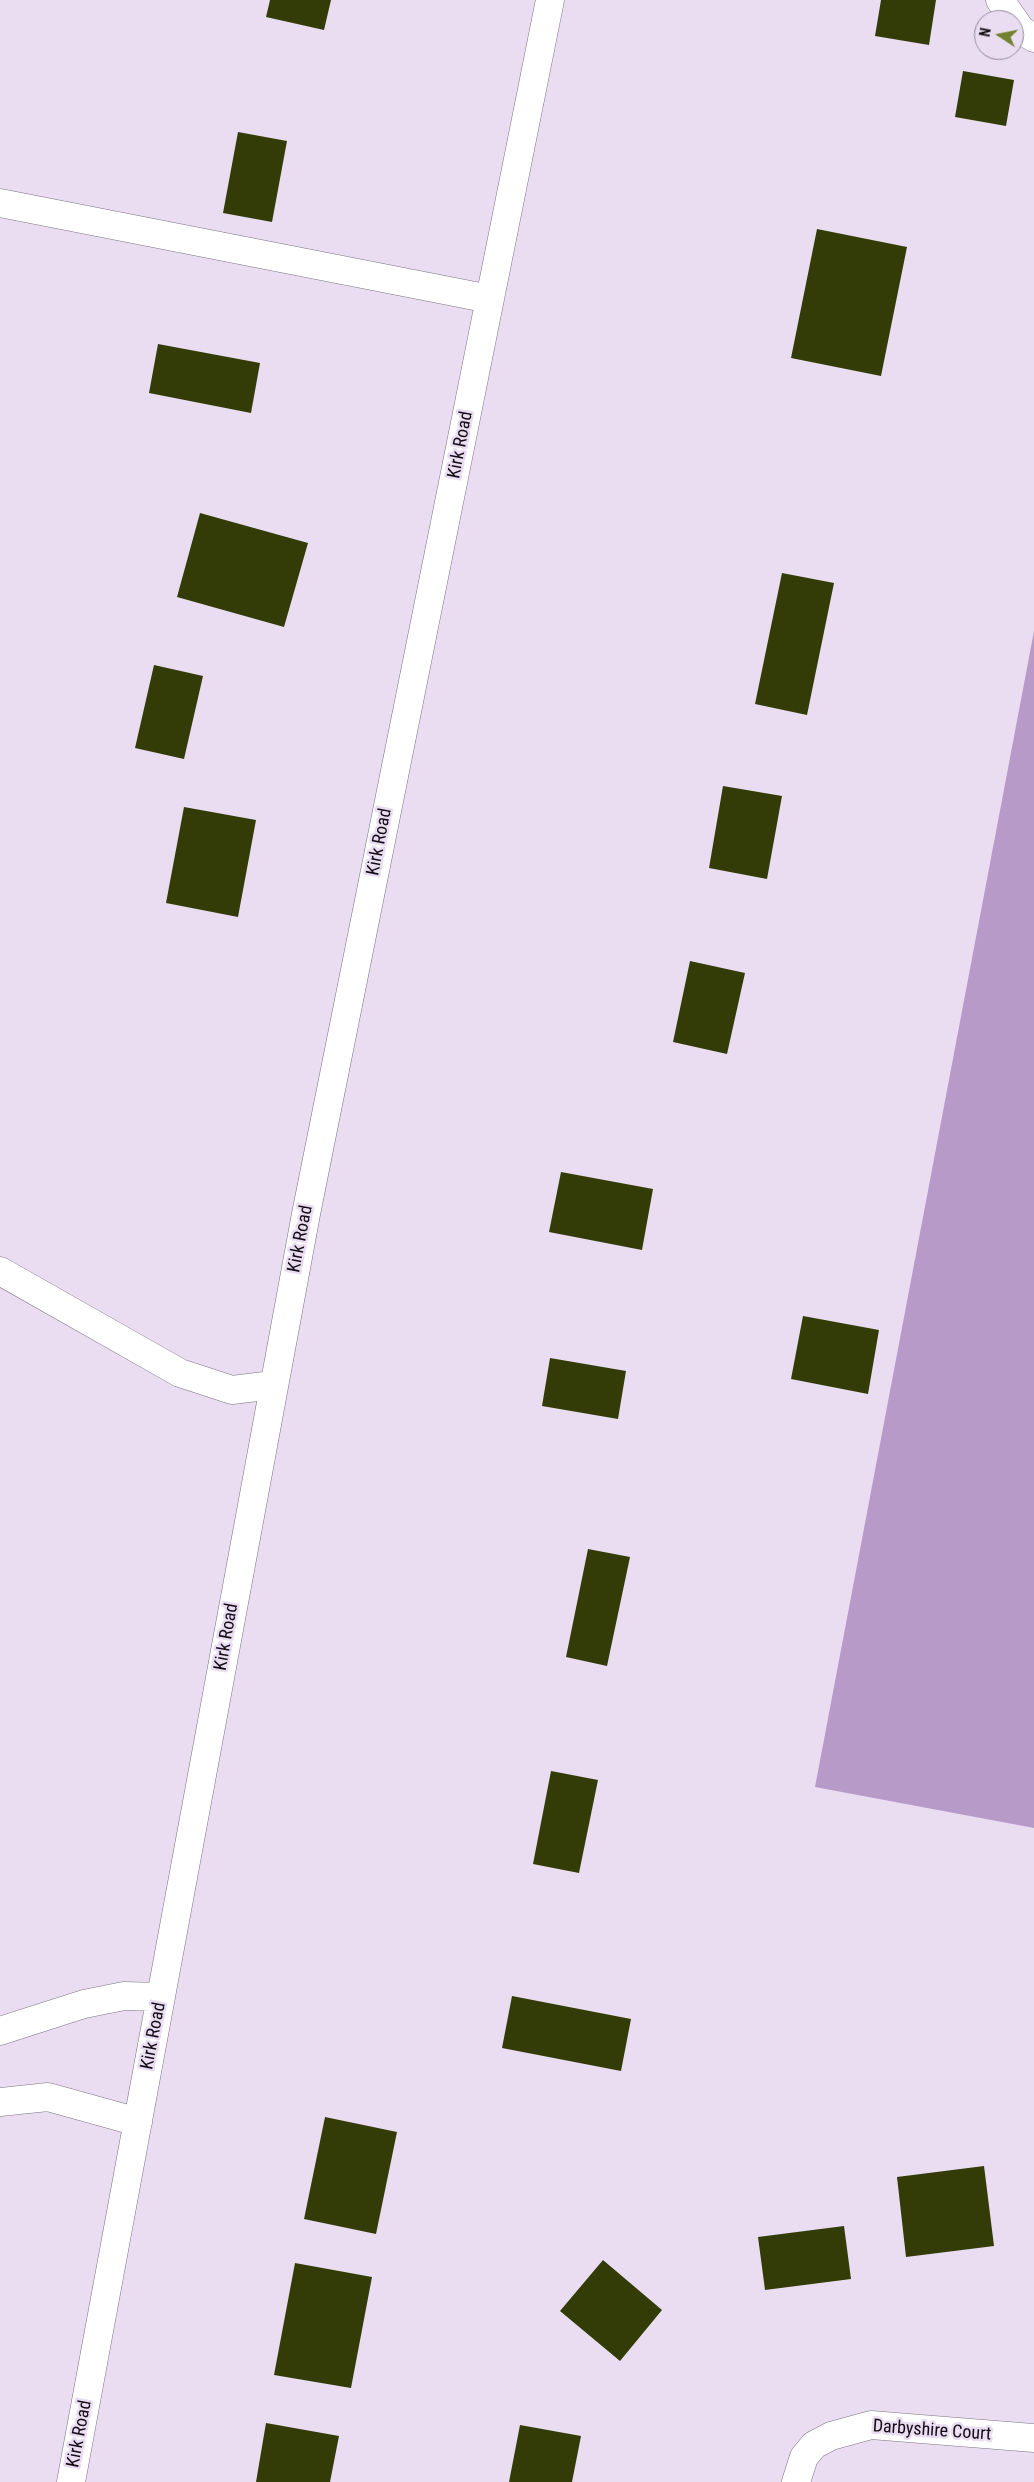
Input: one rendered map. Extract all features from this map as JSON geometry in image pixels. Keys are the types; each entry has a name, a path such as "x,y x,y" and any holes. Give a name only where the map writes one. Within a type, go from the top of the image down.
{"street":[{"name":"Kirk Road","path":"71,2482 273,1385 327,1106 550,0"},
{"path":"1000,0 1021,30 1034,38"},
{"path":"0,203 490,299"},
{"path":"0,1270 180,1373 232,1390 273,1385"},
{"path":"0,2031 84,2004 124,1996 161,1997"},
{"path":"0,2102 48,2097 138,2122"},
{"name":"Darbyshire Court","path":"796,2482 804,2457 814,2445 831,2436 871,2425 1034,2438"}],"shaded area":[{"path":"1034,631 1034,1828 815,1787"}],"building":[{"path":"270,0 331,0 324,30 266,17"},
{"path":"881,0 936,0 929,45 875,36"},
{"path":"963,71 1014,80 1006,126 955,117"},
{"path":"238,132 287,141 272,222 223,213"},
{"path":"817,229 907,247 881,376 791,358"},
{"path":"158,344 260,363 251,413 149,393"},
{"path":"200,513 308,543 284,627 177,597"},
{"path":"782,573 834,583 807,715 755,704"},
{"path":"154,665 203,676 184,759 135,748"},
{"path":"723,786 782,796 767,879 709,868"},
{"path":"184,807 256,820 238,917 166,903"},
{"path":"690,961 745,973 727,1054 673,1042"},
{"path":"561,1172 653,1189 642,1250 549,1232"},
{"path":"803,1316 879,1330 868,1394 791,1379"},
{"path":"550,1358 626,1371 618,1419 542,1406"},
{"path":"588,1549 630,1557 607,1666 566,1657"},
{"path":"551,1771 598,1780 579,1873 533,1864"},
{"path":"512,1996 631,2019 621,2071 502,2048"},
{"path":"325,2117 397,2132 376,2234 304,2219"},
{"path":"984,2166 994,2246 906,2257 897,2177"},
{"path":"844,2226 851,2279 765,2290 758,2237"},
{"path":"603,2260 662,2310 620,2361 560,2311"},
{"path":"295,2263 372,2277 351,2388 274,2375"},
{"path":"266,2423 339,2436 330,2482 256,2482"},
{"path":"520,2425 581,2436 572,2482 509,2482"}]}
